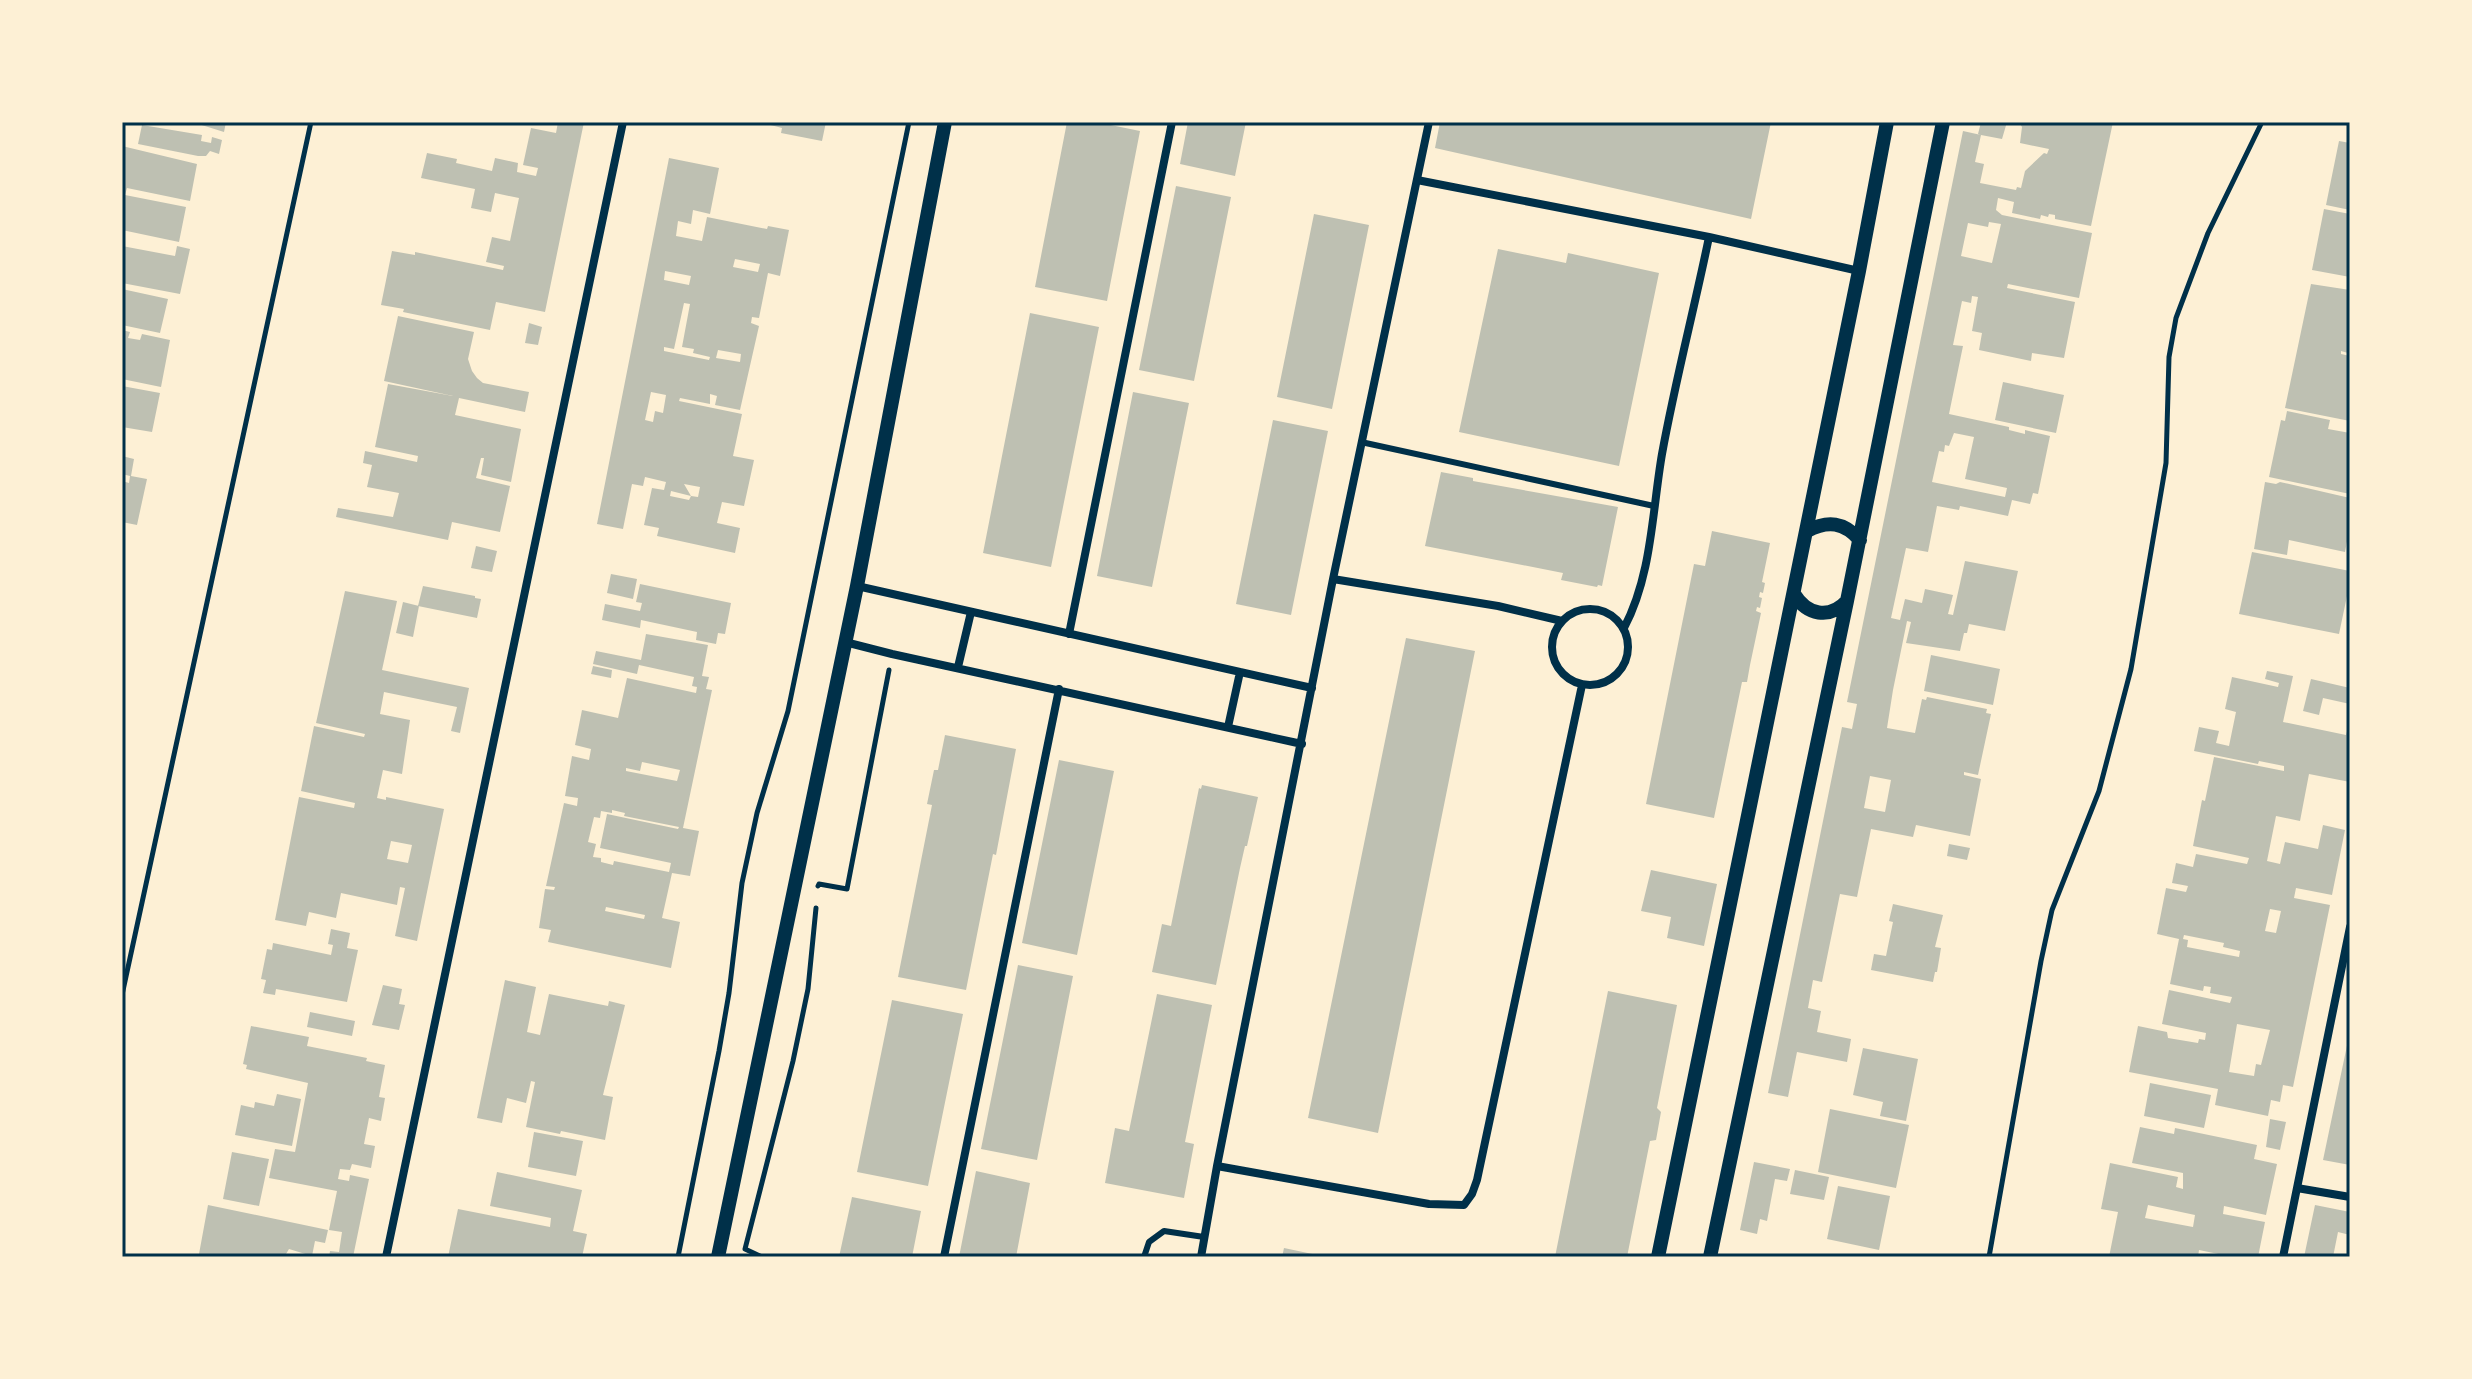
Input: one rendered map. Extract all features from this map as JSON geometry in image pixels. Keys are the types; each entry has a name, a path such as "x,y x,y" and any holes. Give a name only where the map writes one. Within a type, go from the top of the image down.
{"street":[{"path":"386,1257 623,122"},
{"path":"718,1257 857,586 945,122"},
{"path":"1069,634 1172,122"},
{"path":"1201,1257 1333,579 1429,122"},
{"path":"1658,1257 1807,531 1887,122"},
{"path":"1710,1257 1860,540 1943,122"},
{"path":"1417,180 1709,237 1859,271"},
{"path":"1624,628 1638,596 1662,454 1709,237"},
{"path":"1807,531 1817,525 1841,525 1860,540"},
{"path":"1333,579 1498,606 1562,621"},
{"path":"857,586 1312,688"},
{"path":"1794,594 1805,609 1823,614 1841,608 1847,601"},
{"path":"1602,610 1615,617 1624,628 1629,642 1627,660 1617,675 1601,684 1582,685 1567,678 1557,666 1552,651 1553,634 1573,612 1602,610"},
{"path":"958,667 971,612"},
{"path":"844,642 1302,744"},
{"path":"1228,727 1240,672"},
{"path":"1217,1166 1429,1204 1464,1205 1477,1180 1582,685"},
{"path":"944,1257 1059,689"},
{"path":"2283,1257 2350,927"},
{"path":"2297,1188 2350,1197"}],"lane":[{"path":"1361,442 1654,506"},
{"path":"1144,1257 1149,1242 1164,1231 1204,1237"}],"path":[{"path":"122,995 311,122"},
{"path":"678,1257 729,993 742,883 757,813 788,711 909,122"},
{"path":"1989,1257 2052,910 2099,791 2131,669 2166,463 2169,357 2176,318 2208,233 2262,122"},
{"path":"762,1257 745,1249 808,989 819,884 847,889 892,654"}],"building":[{"path":"192,122 226,122 224,132"},
{"path":"558,122 584,122 545,312 496,302 490,330 381,305 392,251 415,255 415,252 503,270 504,266 486,262 492,237 510,241 519,198 495,193 491,212 471,208 475,189 421,178 427,153 492,171 495,158 518,163 517,172 536,176 538,168 523,165 531,128 556,133"},
{"path":"759,122 826,122 822,141 781,133 782,128"},
{"path":"1067,122 1096,122 1140,131 1107,301 1035,287"},
{"path":"1188,122 1246,122 1235,176 1180,164"},
{"path":"1440,122 1771,122 1751,219 1435,148"},
{"path":"1981,122 2007,122 2002,139 1978,134"},
{"path":"2019,122 2113,122 2091,226 2055,219 2055,215 2049,214 2048,217 2041,215 2040,219 2012,213 2014,202 1998,198 1996,210 2002,215 2092,233 2079,298 2008,284 2007,288 2075,302 2064,358 2032,353 2031,361 1979,350 1982,333 1972,331 1978,297 1972,296 1971,303 1962,301 1953,345 1963,346 1949,414 2009,427 2009,430 2025,434 2025,430 2050,436 2038,494 2033,493 2030,504 2012,500 2008,516 1960,506 1959,510 1937,506 1928,552 1906,548 1891,618 1900,620 1905,599 1922,603 1925,589 1953,595 1948,614 1953,615 1965,561 2018,571 2005,631 1969,624 1960,651 1906,643 1911,622 1907,621 1893,690 1887,728 1915,733 1922,699 1926,700 1927,697 1987,709 1986,713 1991,714 1978,775 1964,772 1964,775 1981,779 1970,836 1916,825 1913,837 1871,829 1857,897 1840,894 1822,982 1813,980 1808,1008 1821,1011 1817,1032 1851,1039 1847,1062 1797,1052 1788,1097 1768,1093 1842,727 1852,729 1857,704 1847,702 1963,131 1981,135 1975,162 1984,164 1980,183 2016,190 2017,187 2021,188 2025,171 2049,149 2020,143 2022,127","holes":["1989,222 2001,224 1992,263 1961,256 1968,223 1988,227","1954,433 1974,437 1965,479 2007,488 2005,497 1932,482 1939,451 1944,452 1945,445 1949,446","1870,776 1891,780 1885,812 1864,808"]},
{"path":"142,125 202,135 201,141 211,143 212,137 222,140 219,154 210,151 206,156 198,156 138,144"},
{"path":"2339,141 2350,143 2350,210 2326,205"},
{"path":"122,146 197,164 190,201 127,188 125,195 186,207 179,242 122,230"},
{"path":"669,158 719,168 710,214 693,210 691,224 678,221 676,236 702,241 707,217 767,229 768,226 789,230 780,276 768,273 759,318 752,317 751,323 759,326 740,410 715,405 717,396 710,394 710,404 680,398 679,401 742,414 733,456 754,460 744,506 722,502 717,523 740,528 735,553 657,536 659,528 644,525 652,488 664,490 666,482 645,477 643,486 632,484 623,529 597,524","holes":["735,259 760,264 758,272 733,267","665,271 691,276 689,285 664,280","684,303 690,304 682,347 694,349 693,353 710,357 709,360 664,351 664,347 674,349","718,350 741,354 740,362 716,358","651,392 666,395 663,413 655,411 653,422 645,420","684,484 700,487 698,497 691,496","671,491 691,496 689,500 670,496"]},
{"path":"1176,186 1231,197 1194,381 1139,370"},
{"path":"2324,209 2350,214 2350,277 2312,270"},
{"path":"1314,214 1369,225 1332,409 1277,397"},
{"path":"122,246 175,256 177,246 190,249 180,294 122,283"},
{"path":"1498,249 1566,263 1568,253 1659,273 1619,466 1459,432"},
{"path":"2311,284 2350,290 2350,343 2348,353 2341,351 2341,354 2350,356 2350,421 2285,408"},
{"path":"122,289 168,299 160,333 122,325"},
{"path":"1030,313 1099,327 1051,567 983,553"},
{"path":"398,316 474,332 468,359 477,378 483,383 529,392 525,412 459,398 455,415 521,429 511,482 481,475 484,458 481,458 476,478 510,486 500,532 452,522 448,540 336,517 338,508 393,517 399,493 367,487 372,465 363,463 365,451 417,462 418,456 375,447 388,384 453,396 384,381"},
{"path":"529,323 542,327 538,345 525,343"},
{"path":"122,330 130,332 128,338 140,340 142,334 170,340 161,387 122,379"},
{"path":"2003,382 2064,395 2056,433 1995,420"},
{"path":"122,386 160,393 152,432 122,427"},
{"path":"1133,392 1189,403 1152,587 1097,576"},
{"path":"2287,411 2330,420 2328,429 2350,433 2350,494 2269,477 2281,420 2285,421"},
{"path":"1273,420 1328,431 1291,615 1236,604"},
{"path":"122,456 134,459 131,476 147,479 137,525 122,522 122,481 129,483 130,476 122,474"},
{"path":"1441,472 1473,478 1473,481 1618,507 1602,586 1561,580 1563,573 1425,546"},
{"path":"2265,482 2280,482 2350,498 2350,525 2345,552 2289,540 2287,555 2254,549"},
{"path":"1712,531 1770,543 1762,582 1765,583 1763,593 1760,592 1759,597 1762,598 1760,608 1757,607 1756,611 1761,613 1747,682 1742,682 1714,818 1646,804 1694,564 1705,566"},
{"path":"476,546 497,551 492,572 471,568"},
{"path":"2252,552 2350,571 2350,596 2347,596 2339,634 2239,614"},
{"path":"611,574 637,579 633,599 607,593"},
{"path":"640,584 731,603 725,634 718,633 716,644 696,640 697,632 641,620 640,628 602,620 605,604 640,611 642,603 636,602"},
{"path":"423,586 481,599 477,618 418,606"},
{"path":"345,591 397,601 382,670 469,688 460,733 451,731 457,707 384,692 380,714 410,720 402,774 383,770 377,798 386,800 386,797 444,809 417,941 395,936 405,888 400,887 397,905 341,893 336,918 309,912 306,926 275,920 299,797 354,808 355,803 301,791 314,726 364,737 365,734 316,723","holes":["391,841 412,845 408,863 387,859"]},
{"path":"403,602 419,606 413,637 396,633"},
{"path":"646,634 708,645 702,676 709,677 706,689 712,690 683,828 699,831 690,876 672,873 662,918 680,922 671,968 548,942 551,930 539,928 545,889 554,890 555,887 546,886 564,803 577,806 578,798 565,796 572,756 589,760 591,749 575,745 582,710 618,718 627,678 696,693 697,687 692,686 694,677 639,665 637,674 593,664 596,651 641,660","holes":["642,762 680,770 677,781 626,771 626,768 640,771","612,810 625,813 624,816 679,827 607,814 600,848 671,863 669,872 614,861 613,865 593,857 596,844 588,842 594,817 600,818 601,811 612,813","606,907 645,915 644,919 605,911"]},
{"path":"1406,638 1475,651 1378,1133 1308,1118"},
{"path":"1931,655 2000,669 1993,705 1924,691"},
{"path":"593,666 612,670 611,678 591,674"},
{"path":"2267,671 2293,676 2283,722 2346,735 2350,720 2350,782 2309,774 2300,821 2276,816 2267,861 2280,864 2285,842 2318,849 2323,825 2345,830 2332,895 2296,888 2294,898 2330,905 2293,1087 2283,1085 2280,1102 2271,1100 2268,1116 2215,1105 2218,1089 2129,1072 2138,1026 2167,1032 2168,1038 2198,1043 2199,1039 2205,1040 2206,1033 2162,1024 2169,990 2230,1003 2232,997 2210,993 2211,987 2204,986 2203,991 2170,984 2179,939 2157,934 2166,888 2186,892 2188,886 2172,883 2176,863 2193,867 2196,854 2247,864 2249,858 2193,846 2214,757 2284,771 2284,766 2194,751 2199,727 2219,731 2216,743 2229,746 2236,712 2225,709 2232,677 2278,687 2279,683 2265,679","holes":["2270,909 2281,911 2276,933 2265,931","2184,935 2224,943 2223,947 2240,951 2239,957 2187,947 2188,940 2183,939","2237,1024 2270,1030 2261,1065 2256,1064 2254,1076 2229,1072"]},
{"path":"2311,679 2350,688 2350,704 2323,698 2319,715 2303,711"},
{"path":"945,735 1016,749 966,990 898,977 932,805 927,804"},
{"path":"1059,760 1114,771 1077,955 1022,943"},
{"path":"1202,785 1258,797 1216,985 1152,972 1162,924 1171,926"},
{"path":"1949,844 1970,848 1967,860 1947,856"},
{"path":"1651,870 1717,884 1704,946 1667,938 1671,917 1641,911"},
{"path":"1893,904 1943,915 1935,947 1941,948 1933,982 1871,970 1874,954 1886,956 1893,922 1889,921"},
{"path":"331,929 350,933 347,948 358,950 347,1002 276,989 275,995 263,993 266,980 261,979 267,949 272,950 273,943 331,955 333,945 328,944"},
{"path":"1018,965 1073,976 1037,1160 981,1149"},
{"path":"505,980 536,987 527,1032 540,1035 549,994 608,1006 609,1001 625,1005 603,1095 613,1097 605,1140 526,1127 535,1082 531,1081 526,1103 507,1098 502,1123 477,1118"},
{"path":"383,985 402,989 399,1004 405,1005 399,1030 372,1025"},
{"path":"1608,991 1677,1005 1657,1108 1661,1112 1656,1140 1650,1141 1627,1257 1555,1257"},
{"path":"1157,994 1212,1005 1185,1142 1194,1144 1184,1198 1105,1183 1115,1128 1129,1131"},
{"path":"892,1000 963,1014 928,1186 857,1172"},
{"path":"310,1012 355,1021 352,1036 307,1027"},
{"path":"251,1026 309,1037 307,1046 367,1058 366,1061 385,1065 379,1097 385,1098 381,1121 369,1118 364,1144 375,1146 371,1168 352,1164 350,1170 340,1169 338,1179 349,1181 350,1175 369,1179 353,1257 329,1257 330,1251 339,1252 342,1232 329,1230 337,1191 269,1178 275,1149 295,1152 308,1083 246,1069 247,1065 243,1064"},
{"path":"2350,1036 2350,1165 2323,1160"},
{"path":"1863,1048 1918,1059 1906,1121 1880,1116 1883,1102 1853,1095"},
{"path":"2150,1083 2211,1095 2204,1128 2144,1116"},
{"path":"277,1094 301,1099 292,1146 235,1135 241,1105 254,1108 255,1102 274,1106"},
{"path":"1830,1109 1909,1125 1896,1188 1818,1172"},
{"path":"2270,1119 2286,1122 2280,1150 2266,1147"},
{"path":"2140,1127 2174,1134 2175,1128 2257,1145 2254,1159 2277,1164 2266,1215 2224,1206 2223,1214 2265,1222 2258,1257 2233,1257 2199,1250 2198,1257 2109,1257 2118,1212 2101,1209 2110,1163 2178,1177 2176,1187 2183,1189 2183,1173 2132,1163","holes":["2148,1205 2195,1215 2193,1227 2145,1218"]},
{"path":"534,1132 583,1141 576,1176 528,1167"},
{"path":"232,1152 269,1159 259,1206 223,1199"},
{"path":"1754,1162 1790,1169 1787,1181 1775,1179 1767,1221 1760,1219 1757,1234 1740,1230"},
{"path":"1795,1170 1829,1177 1824,1200 1790,1194"},
{"path":"976,1171 1030,1183 1016,1257 959,1257"},
{"path":"497,1172 582,1190 573,1231 587,1234 582,1257 448,1257 458,1209 550,1227 551,1218 490,1206"},
{"path":"1838,1186 1890,1196 1879,1250 1827,1239"},
{"path":"852,1197 921,1211 912,1257 839,1257"},
{"path":"208,1205 328,1230 325,1243 315,1241 312,1256 289,1249 278,1257 209,1257 199,1254"},
{"path":"2315,1205 2350,1212 2350,1235 2338,1232 2333,1257 2304,1257"},
{"path":"1284,1248 1322,1256 1322,1257 1282,1257"}]}
